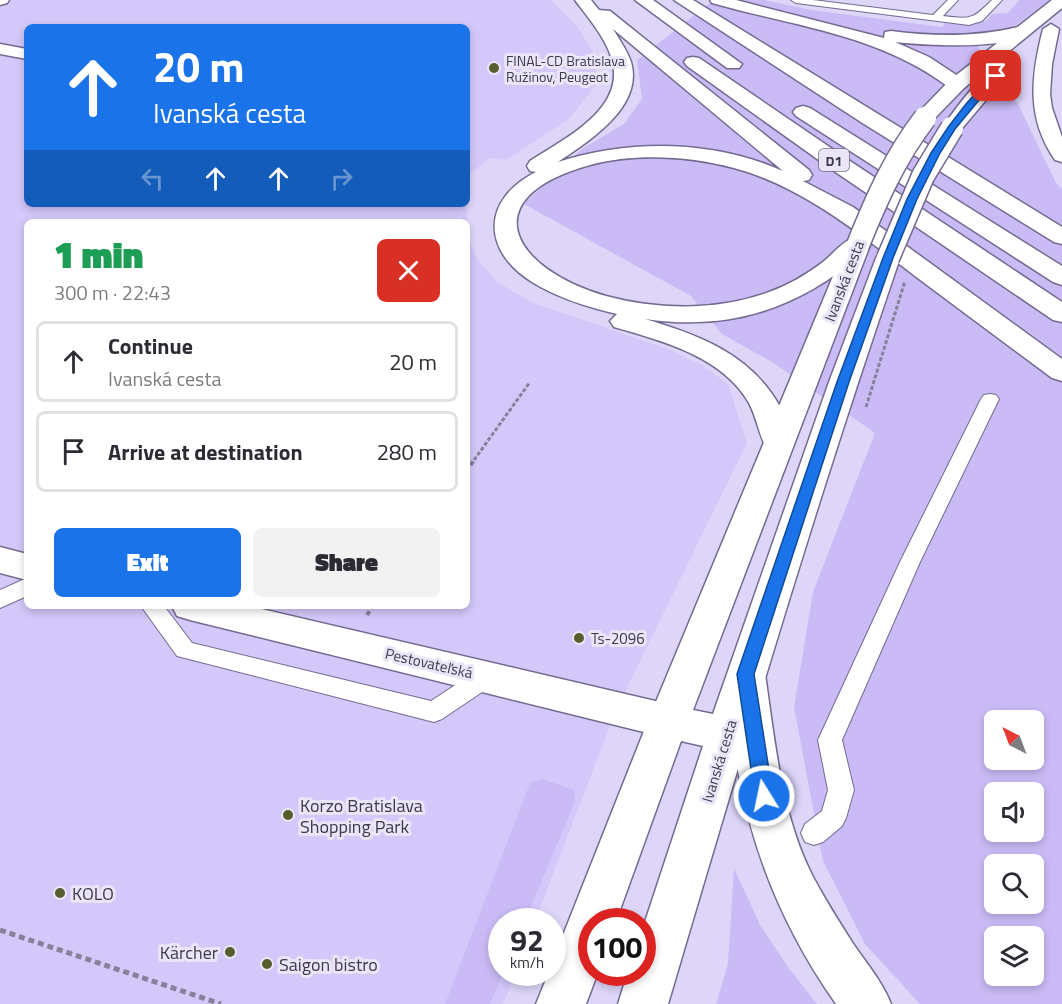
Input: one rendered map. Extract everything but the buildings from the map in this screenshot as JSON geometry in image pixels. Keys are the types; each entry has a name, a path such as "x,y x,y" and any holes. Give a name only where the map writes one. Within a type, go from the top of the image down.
{"main road":[{"path":"585,0 611,40 622,62 625,79 620,96 604,117 489,214 488,238 498,258 519,278 559,299 687,342 717,356 744,376 754,389 764,405 779,444"},
{"path":"585,0 856,233"},
{"name":"D1","path":"610,0 743,98 1062,314"},
{"path":"643,0 753,78"},
{"path":"682,0 861,114 1062,237"},
{"path":"718,0 830,28 912,55 957,84 966,95 968,106"},
{"name":"Ivanská cesta","path":"598,908 668,720 815,357 856,233 886,176 912,134 928,114 957,84 1062,0"},
{"path":"1056,24 1040,75 1041,108 1053,141 1062,156"},
{"name":"Ivanská cesta","path":"643,1004 746,674 843,382 912,199 936,153 968,106 1007,66 1056,24"},
{"path":"830,28 950,42 996,38 1022,31"},
{"path":"0,49 24,53"},
{"name":"D1","path":"791,104 1062,277"},
{"path":"509,195 546,174 583,161 630,153 673,153 716,158 767,172 1062,372"},
{"path":"509,195 505,225 509,244 527,266 550,282 586,297 645,310 715,311 774,299 812,282 856,233"},
{"path":"0,561 24,566"},
{"name":"Pestovateľská","path":"203,609 728,735"},
{"path":"746,674 761,782 776,843 789,876 813,924 843,973 866,1004"},
{"name":"Ivanská cesta","path":"561,1004 578,960"}],"lane":[{"path":"796,0 969,22 979,19 997,0"},
{"path":"935,19 953,0"},
{"path":"814,833 833,818 841,790 830,740 910,562 990,399"},
{"path":"0,600 24,588"},
{"path":"154,609 185,650 434,712 486,677"}],"path":[{"path":"470,465 530,382"},
{"path":"367,615 371,609"},
{"path":"0,930 221,1004"}],"shaded area":[{"path":"0,0 551,0 578,27 595,56 596,85 569,119 506,160 490,158 470,174 470,24 24,24 24,207 467,207 467,219 24,219 24,609 470,609 470,244 476,257 496,281 533,303 668,349 702,365 728,384 747,443 617,708 540,908 488,908 488,986 510,986 503,1004 0,1004"},
{"path":"714,0 764,0 811,10 942,27 945,23 961,25 986,21 992,14 1008,13 1019,0 1051,0 1013,27 971,37 1018,104 1056,183 1062,189 1062,1004 920,1004 865,944 823,861 794,707 813,592 875,433 772,362 722,334 691,296 524,204 582,149 624,124 642,99 637,60"},
{"path":"542,779 574,790 575,801 530,908 488,908 488,986 498,986 490,1004 445,1004 530,783"},
{"path":"734,868 760,925 788,967 817,1004 716,1004 728,964"}],"place":[{"name":"FINAL-CD Bratislava Ružinov, Peugeot","path":"494,68"},
{"name":"Ts-2096","path":"579,638"},
{"name":"Korzo Bratislava Shopping Park","path":"288,815"},
{"name":"KOLO","path":"60,893"},
{"name":"Kärcher","path":"230,952"},
{"name":"Saigon bistro","path":"267,964"}],"route":[{"path":"764,796 746,674 843,382 912,199 952,128 968,106 996,76"}]}
